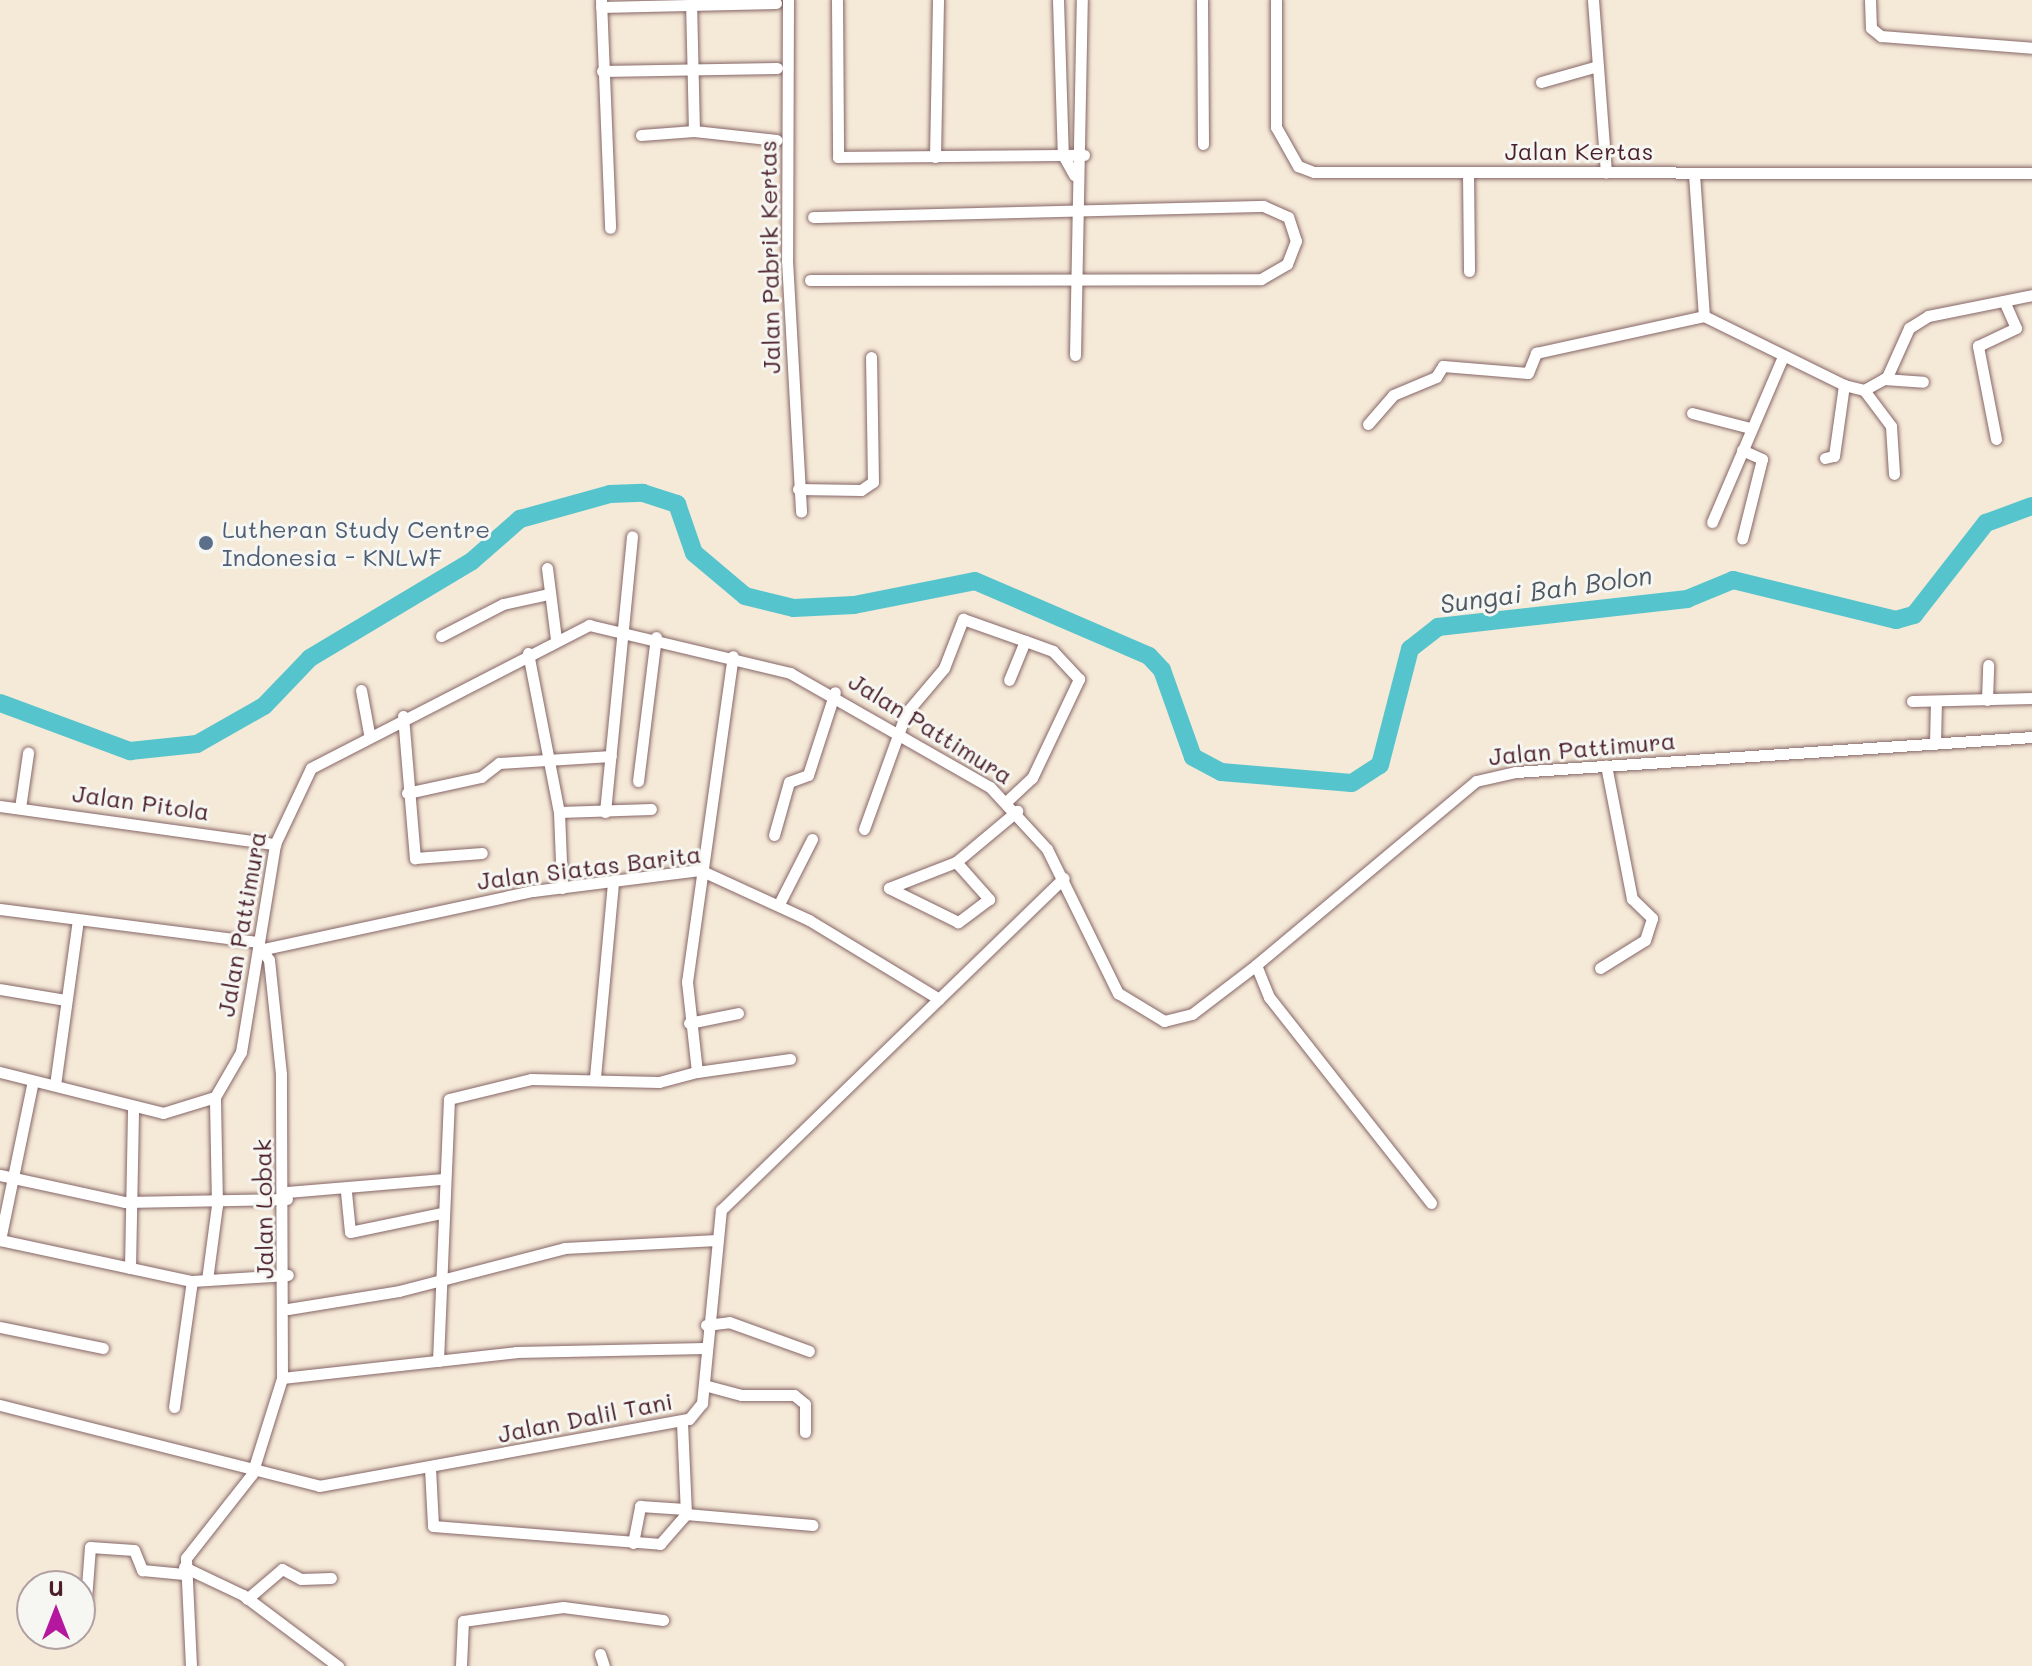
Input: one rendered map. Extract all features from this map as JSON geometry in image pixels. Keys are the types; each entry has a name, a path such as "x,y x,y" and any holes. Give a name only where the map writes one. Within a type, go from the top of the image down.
{"street":[{"path":"837,0 836,154 935,157 1084,155"},
{"path":"935,157 938,0"},
{"path":"1058,0 1063,155 1074,175"},
{"path":"1075,355 1074,175 1084,155 1082,0"},
{"path":"1202,0 1203,144"},
{"name":"Jalan Kertas","path":"1276,0 1276,127 1298,166 1468,173 1898,175 1952,168 2032,173"},
{"path":"1593,0 1606,173"},
{"path":"1870,0 1871,28 1881,36 2032,48"},
{"path":"610,228 601,3 782,2"},
{"name":"Jalan Pabrik Kertas","path":"782,2 787,260 801,512"},
{"path":"691,3 694,131"},
{"path":"1541,82 1598,66"},
{"path":"602,71 777,68"},
{"path":"641,135 694,131 777,140"},
{"path":"1468,173 1469,271"},
{"path":"1694,174 1704,316"},
{"path":"810,280 1075,285 1261,279 1287,264 1296,241 1288,217 1263,206 813,217"},
{"path":"1864,390 1884,379 1917,322 2032,295"},
{"path":"1996,439 1979,341 2016,328 2005,303"},
{"path":"1368,424 1393,395 1439,372 1528,373 1536,353 1704,316 1844,385 1864,390 1891,426 1894,474"},
{"path":"1712,522 1783,356"},
{"path":"798,489 861,490 873,482 871,357"},
{"path":"1884,379 1923,382"},
{"path":"1825,458 1834,456 1844,385"},
{"path":"1692,413 1750,428"},
{"path":"1978,425 1992,423"},
{"path":"1742,450 1762,459 1742,539"},
{"path":"605,812 632,536"},
{"path":"547,568 556,639"},
{"path":"441,636 503,604 548,594"},
{"path":"864,829 900,732 944,668 963,619 1053,651 1079,679 1032,778 1007,801"},
{"name":"Jalan Pattimura","path":"215,1097 241,1052 261,946 275,844 311,768 369,733 589,625 625,630 733,656 835,692 1007,801 1064,878 1118,993 1134,1009 1178,1020 1253,967 1476,781 1606,765 2032,737"},
{"path":"638,781 656,637"},
{"path":"1009,680 1025,641"},
{"path":"528,653 559,812 562,888"},
{"path":"697,1072 689,1023 700,870 733,656"},
{"path":"1987,700 1988,665"},
{"path":"361,690 369,733"},
{"path":"774,835 790,780 808,775 835,692"},
{"path":"1912,701 2032,698"},
{"path":"1935,744 1936,701"},
{"path":"403,716 407,793 415,858 482,853"},
{"path":"20,808 28,753"},
{"path":"407,793 481,777 494,764 550,757 611,756"},
{"path":"1600,968 1645,940 1652,918 1632,899 1606,765"},
{"name":"Jalan Pitola","path":"0,806 275,844"},
{"path":"559,812 651,809"},
{"path":"956,862 989,899 958,922 889,888 899,879 956,862 1017,811"},
{"path":"779,904 812,839"},
{"name":"Jalan Siatas Barita","path":"0,909 261,946 562,888 700,870 779,904 939,999"},
{"name":"Jalan Dalil Tani","path":"0,1405 252,1474 334,1486 682,1421 700,1411 716,1240 727,1203 1064,878"},
{"path":"595,1077 613,883"},
{"path":"55,1085 78,920"},
{"name":"Jalan Lobak","path":"184,1571 252,1474 282,1378 288,1309 287,1196 261,946"},
{"path":"1253,967 1269,997 1431,1203"},
{"path":"0,989 66,1000"},
{"path":"689,1023 738,1013"},
{"path":"438,1361 443,1179 449,1099 531,1079 595,1077 659,1082 697,1072 790,1059"},
{"path":"0,1072 133,1107 178,1112 215,1097 217,1205 207,1280"},
{"path":"33,1081 6,1176 0,1240 192,1281 288,1275"},
{"path":"130,1268 133,1107"},
{"path":"6,1176 131,1202 217,1205 443,1179"},
{"path":"346,1192 350,1232 442,1213"},
{"path":"288,1309 440,1280 565,1248 716,1240"},
{"path":"174,1407 192,1281"},
{"path":"706,1325 729,1322 809,1351"},
{"path":"0,1327 103,1348"},
{"path":"282,1378 438,1361 705,1348"},
{"path":"704,1385 794,1395 805,1404 805,1432"},
{"path":"430,1468 433,1526 662,1543 686,1511 682,1421"},
{"path":"633,1543 640,1506 813,1525"},
{"path":"88,1570 90,1547 134,1550 142,1570 184,1571 247,1599 338,1666"},
{"path":"247,1599 282,1569 301,1579 331,1578"},
{"path":"184,1571 190,1619 191,1666"},
{"path":"461,1666 463,1621 563,1607 663,1620"}],"waterway":[{"name":"Sungai Bah Bolon","path":"0,703 130,751 197,744 264,706 310,658 472,561 520,519 610,494 643,493 677,504 694,553 745,596 794,608 854,605 975,581 1149,656 1162,670 1193,757 1221,772 1352,783 1380,765 1410,649 1438,627 1687,599 1733,580 1896,620 1914,615 1986,523 2032,506"}],"place":[{"name":"Lutheran Study Centre Indonesia - KNLWF","path":"206,543"}]}
